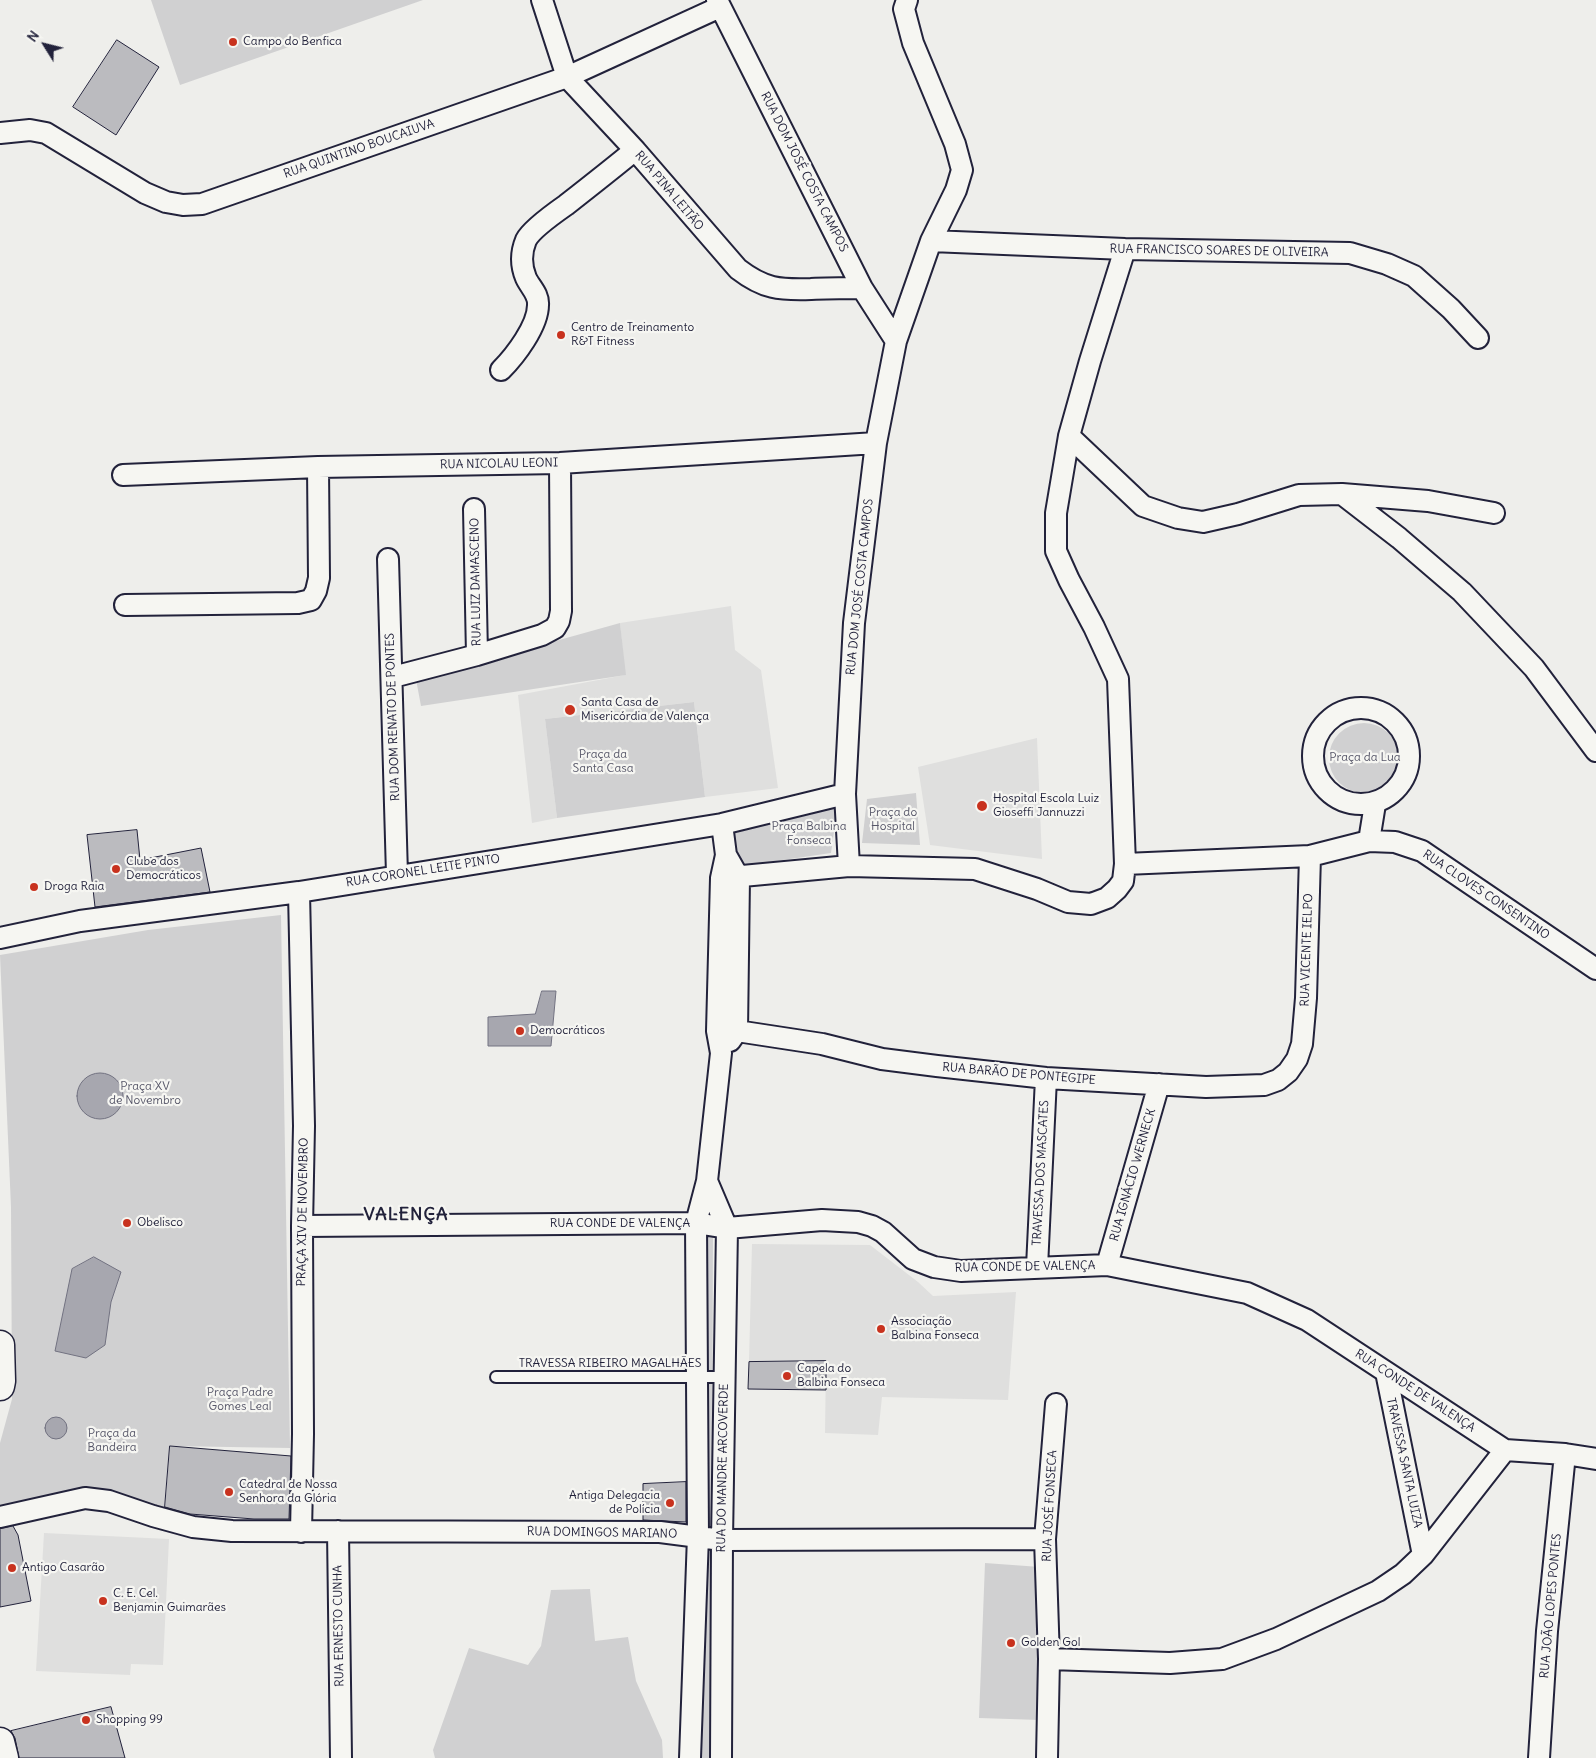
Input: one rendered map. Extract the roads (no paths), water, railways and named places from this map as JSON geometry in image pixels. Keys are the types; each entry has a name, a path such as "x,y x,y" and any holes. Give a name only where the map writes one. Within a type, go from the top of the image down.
{"street":[{"name":"RUA PINA LEITÃO","path":"542,0 567,76 635,150 738,269 763,285 787,290 862,288"},
{"name":"RUA DOM JOSÉ COSTA CAMPOS","path":"849,866 845,794 854,623 876,443 896,341 931,241 956,190 962,170 956,144 913,43 904,9 907,0"},
{"name":"RUA QUINTINO BOUCAIUVA","path":"0,133 30,130 46,133 152,196 166,202 183,205 202,204 567,76 718,3"},
{"name":"RUA DOM JOSÉ COSTA CAMPOS","path":"718,3 862,288 896,341"},
{"path":"500,370 511,360 535,321 538,305 536,293 526,277 522,256 527,239 546,220 635,150"},
{"name":"RUA FRANCISCO SOARES DE OLIVEIRA","path":"931,241 1125,249 1350,253 1387,264 1414,276 1451,309 1478,338"},
{"path":"730,878 849,866 976,869 1037,889 1068,902 1091,904 1107,898 1123,881 1125,864 1118,679 1056,551 1056,513 1069,436 1125,249"},
{"path":"1069,436 1143,506 1178,518 1203,522 1238,514 1299,495 1342,494 1428,502 1494,513"},
{"name":"RUA NICOLAU LEONI","path":"123,475 318,466 560,463 876,443"},
{"path":"393,676 477,655 542,635 555,628 561,611 560,463"},
{"path":"125,605 298,603 310,600 316,591 319,578 318,466"},
{"path":"1342,494 1399,538 1462,592 1534,668 1596,751"},
{"name":"RUA LUIZ DAMASCENO","path":"474,508 477,655"},
{"name":"RUA DOM RENATO DE PONTES","path":"388,559 393,676 397,875"},
{"path":"1354,708 1371,708 1386,714 1399,724 1407,738 1410,754 1408,770 1401,785 1389,796 1375,804 1359,805 1343,802 1330,794 1320,782 1314,767 1313,752 1317,736 1326,723 1339,713 1354,708"},
{"name":"RUA CORONEL LEITE PINTO","path":"0,938 80,921 299,892 722,824 845,794"},
{"path":"1369,841 1375,804"},
{"name":"RUA DO MANDRE ARCOVERDE","path":"721,1053 737,1031 730,878 722,824"},
{"name":"RUA CLOVES CONSENTINO","path":"1125,864 1310,856 1369,841 1395,842 1422,850 1596,969"},
{"name":"RUA VICENTE IELPO","path":"1302,1044 1306,998 1310,856"},
{"name":"RUA DO MANDRE ARCOVERDE","path":"690,1758 698,1536 696,1224 707,1181 721,1053 717,1031 730,878"},
{"name":"PRAÇA XIV DE NOVEMBRO","path":"299,892 304,1126 301,1532"},
{"name":"RUA BARÃO DE PONTEGIPE","path":"717,1031 737,1031 822,1044 882,1058 937,1066 1046,1078 1206,1087 1264,1085 1278,1080 1288,1072 1297,1059 1302,1044"},
{"name":"TRAVESSA DOS MASCATES","path":"1037,1267 1046,1078"},
{"name":"RUA IGNÁCIO WERNECK","path":"1107,1265 1159,1084"},
{"name":"RUA DO MANDRE ARCOVERDE","path":"707,1181 727,1228 721,1758"},
{"name":"RUA CONDE DE VALENÇA","path":"302,1226 696,1224 727,1228 822,1220 858,1222 872,1226 883,1232 913,1259 934,1267 961,1271 1107,1265 1247,1292 1307,1320 1505,1450"},
{"path":"0,1345 0,1386"},
{"name":"TRAVESSA SANTA LUIZA","path":"1386,1372 1423,1555"},
{"name":"RUA JOSÉ FONSECA","path":"1047,1758 1049,1659 1045,1539 1056,1404"},
{"path":"1049,1659 1170,1663 1222,1659 1276,1640 1378,1590 1403,1574 1423,1555 1505,1450 1565,1454 1596,1460"},
{"name":"RUA JOÃO LOPES PONTES","path":"1539,1758 1547,1631 1565,1454"},
{"path":"0,1517 85,1498 109,1501 152,1516 193,1527 232,1531 338,1531"},
{"name":"RUA DOMINGOS MARIANO","path":"338,1531 660,1532 722,1540 1045,1539"},
{"name":"RUA ERNESTO CUNHA","path":"338,1531 341,1758"},
{"path":"0,1742 4,1758"}],"lane":[{"name":"TRAVESSA RIBEIRO MAGALHÃES","path":"496,1377 725,1377"}],"place":[{"name":"Campo do Benfica","path":"233,42"},
{"name":"Centro de Treinamento R&T Fitness","path":"561,335"},
{"name":"Santa Casa de Misericórdia de Valença","path":"570,710"},
{"name":"Hospital Escola Luiz Gioseffi Jannuzzi","path":"982,806"},
{"name":"Clube dos Democráticos","path":"116,869"},
{"name":"Droga Raia","path":"34,887"},
{"name":"Democráticos","path":"520,1031"},
{"name":"Obelisco","path":"127,1223"},
{"name":"Associação Balbina Fonseca","path":"881,1329"},
{"name":"Capela do Balbina Fonseca","path":"787,1376"},
{"name":"Catedral de Nossa Senhora da Glória","path":"229,1492"},
{"name":"Antiga Delegacia de Polícia","path":"670,1503"},
{"name":"Antigo Casarão","path":"12,1568"},
{"name":"C. E. Cel. Benjamin Guimarães","path":"103,1601"},
{"name":"Golden Gol","path":"1011,1643"},
{"name":"Shopping 99","path":"86,1720"}],"district":[{"name":"VALENÇA","path":"406,1215"}],"park label":[{"name":"Praça da Lua","path":"1365,758"},
{"name":"Praça da Santa Casa","path":"603,762"},
{"name":"Praça do Hospital","path":"893,820"},
{"name":"Praça Balbina Fonseca","path":"809,834"},
{"name":"Praça XV de Novembro","path":"145,1094"},
{"name":"Praça Padre Gomes Leal","path":"240,1400"},
{"name":"Praça da Bandeira","path":"112,1441"}]}
